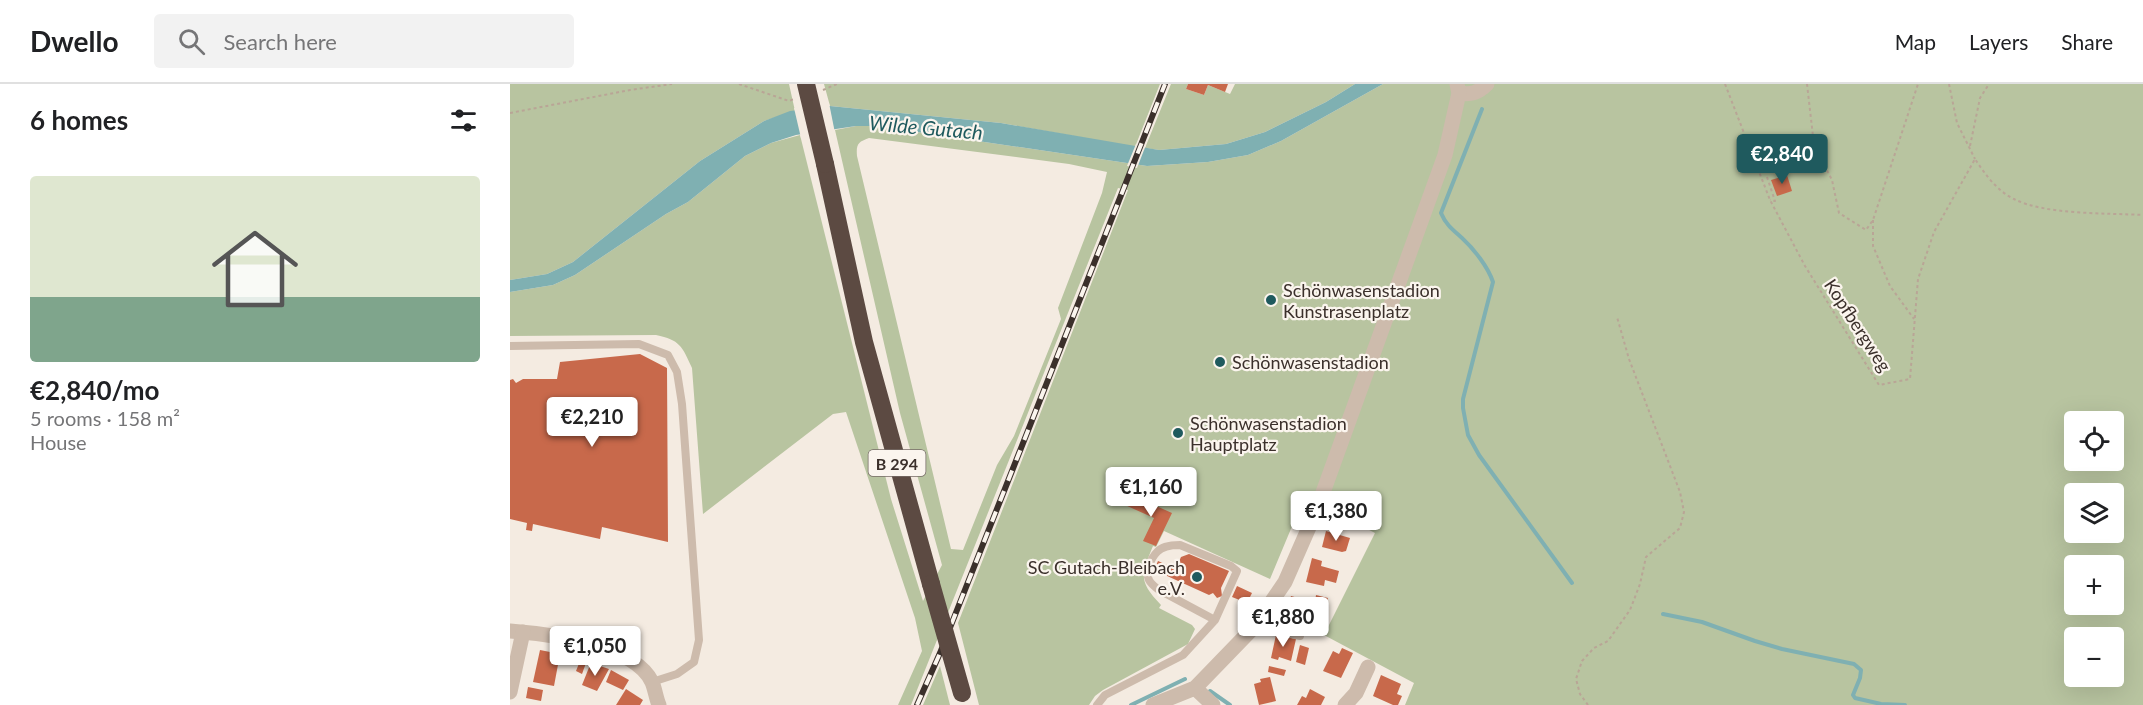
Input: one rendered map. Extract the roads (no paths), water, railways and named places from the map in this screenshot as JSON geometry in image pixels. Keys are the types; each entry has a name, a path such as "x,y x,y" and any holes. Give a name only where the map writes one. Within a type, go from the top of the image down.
{"highway":[{"name":"B 294","path":"808,91 864,342 964,699"}],"street":[{"path":"1153,705 1195,688 1255,626 1285,582 1317,509 1445,155 1458,88 1471,94 1487,84"},
{"path":"510,692 517,632 596,645 622,655 643,670 652,682 658,705"},
{"path":"1345,705 1356,693 1368,667"},
{"path":"1195,688 1214,705"}],"lane":[{"path":"510,346 639,344 668,355 677,372 682,404 699,640 694,662 677,674 652,682"},
{"path":"1097,705 1105,695 1183,655 1215,620 1237,571 1231,566 1180,545 1172,545 1157,552 1148,568 1148,575 1153,585 1215,620"},
{"path":"1255,626 1300,636"}],"water":[{"name":"Wilde Gutach","path":"1355,84 1383,84 1281,141 1248,155 1208,162 1147,166 877,126 856,126 796,135 771,143 745,156 688,202 666,214 575,275 553,285 510,292 510,280 547,274 573,262 700,161 764,121 790,111 830,106 1001,123 1159,150 1226,144 1265,132 1326,102"}],"waterway":[{"path":"1482,109 1441,213 1447,224 1467,242 1480,258 1493,282 1463,399 1468,435 1479,455 1572,583"},
{"path":"1663,614 1702,622 1782,649 1854,664 1861,670 1853,695 1855,698 1881,704 1905,705"},
{"path":"1131,705 1185,679"},
{"path":"1210,691 1230,705"}],"railway":[{"path":"917,705 940,653 1165,84"}],"place":[{"name":"Schönwasenstadion Kunstrasenplatz","path":"1271,300"},
{"name":"Schönwasenstadion","path":"1220,362"},
{"name":"Schönwasenstadion Hauptplatz","path":"1178,433"},
{"name":"SC Gutach-Bleibach e.V.","path":"1197,577"}]}
